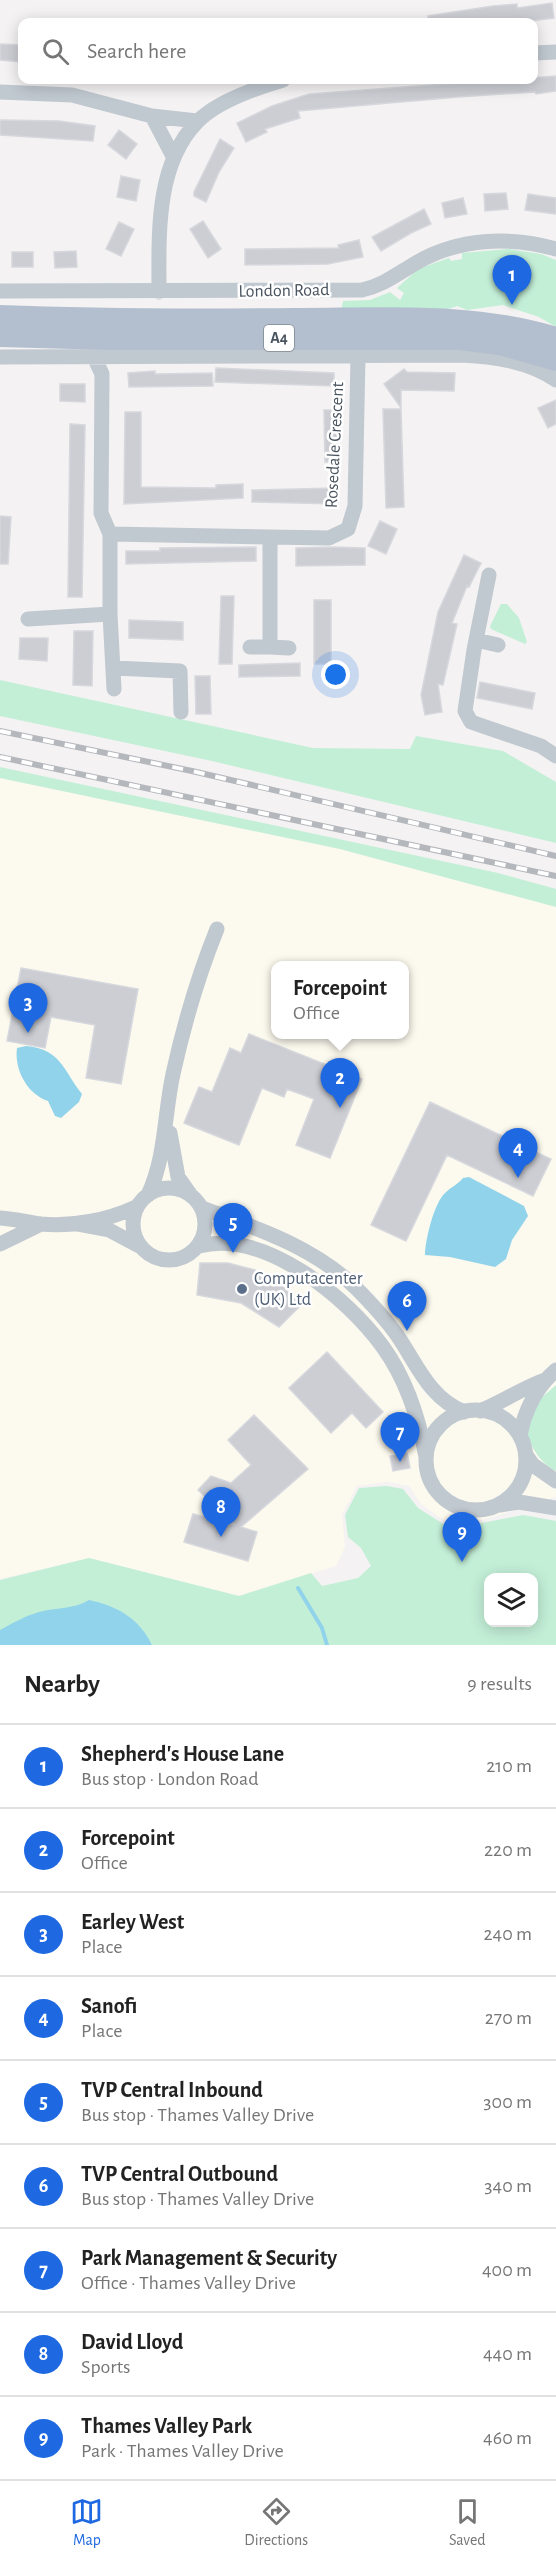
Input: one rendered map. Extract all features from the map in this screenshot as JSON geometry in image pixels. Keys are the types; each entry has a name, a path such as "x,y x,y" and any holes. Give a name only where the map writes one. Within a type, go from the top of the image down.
{"main road":[{"name":"London Road","path":"0,317 211,321 455,320 492,324 556,339"},
{"name":"A4","path":"0,335 108,338 460,338 500,343 556,359"}],"street":[{"path":"538,53 556,52"},
{"path":"159,292 159,228 167,182 174,158 197,121 242,92 269,84"},
{"path":"0,92 72,94 152,116 197,121"},
{"path":"152,116 174,158"},
{"name":"London Road","path":"0,291 362,290 384,284 416,263 441,251 474,243 516,241 556,249"},
{"path":"0,357 94,359 358,355 484,356 526,365 556,380"},
{"name":"Rosedale Crescent","path":"110,534 329,538 348,529 355,506 358,355"},
{"path":"94,359 102,374 101,513 110,534 110,614 114,689"},
{"path":"270,538 270,647"},
{"path":"489,575 465,711 471,722 541,746 556,756"},
{"path":"28,618 110,614"},
{"path":"476,640 498,645"},
{"path":"250,647 289,648"},
{"path":"114,668 180,671 181,712"},
{"path":"76,1224 118,1215 136,1207 148,1195 162,1157 168,1103 195,985 217,929"},
{"path":"168,1103 170,1139 178,1177 202,1208 206,1224 199,1246"},
{"path":"148,1195 170,1188 190,1194"},
{"path":"136,1207 133,1228 141,1247"},
{"path":"202,1208 278,1236 320,1259 355,1287 396,1333 439,1398 464,1412"},
{"path":"0,1218 42,1224 76,1224 109,1230 161,1260 174,1260 189,1255 199,1246 208,1244 236,1245 273,1256 308,1275 342,1302 383,1347 403,1384 420,1424 429,1479 436,1491 448,1502 465,1510 480,1511 519,1502 556,1508"},
{"path":"0,1244 42,1224"},
{"path":"426,1457 430,1440 437,1429 449,1418 464,1412 480,1411 550,1375"},
{"path":"520,1436 523,1418 550,1375"},
{"path":"480,1411 507,1421 520,1436 526,1455 533,1465 556,1480"},
{"path":"500,1505 515,1492 525,1470 526,1455"}],"shaded area":[{"path":"0,778 340,849 556,907 556,1497 476,1522 446,1522 421,1504 409,1486 386,1482 357,1486 342,1514 345,1547 336,1566 239,1596 89,1558 0,1579"}],"green space":[{"path":"508,249 541,254 556,260 556,327 539,317 503,305 467,310 457,306 440,312 341,312 343,301 370,300 390,292 400,300 404,293 397,288 418,269 449,258 451,261 462,259 462,253"},
{"path":"501,604 507,604 519,618 527,642 525,644 491,629 490,626"},
{"path":"0,680 313,748 410,749 416,736 503,751 556,782 556,843 212,761 0,716"},
{"path":"0,767 498,873 556,889 556,907 340,849 0,778"},
{"path":"556,1385 556,1471 544,1463 534,1450 530,1443 526,1421 534,1406"},
{"path":"387,1486 403,1489 418,1508 445,1525 466,1526 523,1515 556,1521 556,1645 0,1645 0,1580 89,1558 239,1596 311,1573 322,1586 358,1578 371,1566 361,1548 348,1537 345,1515 359,1488"}],"water":[{"path":"26,1046 47,1051 54,1056 82,1094 79,1102 61,1118 55,1116 48,1101 28,1087 20,1072 17,1048"},
{"path":"469,1177 524,1206 528,1216 512,1240 506,1259 495,1267 450,1257 425,1255 431,1222 437,1205 447,1191 463,1178"},
{"path":"89,1600 118,1610 134,1620 152,1645 0,1645 0,1630 14,1622 39,1612 76,1605"}],"building":[{"path":"552,3 554,18 538,20 538,18 428,18 428,16 493,6 517,4 517,8"},
{"path":"0,44 18,45 18,62 0,60"},
{"path":"556,76 556,91 298,111 300,118 265,129 267,132 246,142 237,123 272,106 309,94 446,84 538,84 538,77"},
{"path":"0,120 59,121 95,126 93,141 0,135"},
{"path":"119,130 137,144 126,159 108,145"},
{"path":"220,139 234,148 219,172 206,202 194,196 194,192"},
{"path":"121,176 140,180 136,201 117,197"},
{"path":"506,193 508,209 485,211 484,194"},
{"path":"528,194 556,198 556,214 525,210"},
{"path":"463,198 467,214 445,218 442,203"},
{"path":"424,209 431,224 381,251 372,237"},
{"path":"203,221 221,249 208,258 190,229"},
{"path":"119,222 134,229 121,256 106,249"},
{"path":"359,240 363,257 328,264 245,265 245,249 339,248 338,245"},
{"path":"76,251 77,267 55,268 54,252"},
{"path":"12,252 33,252 33,267 12,267"},
{"path":"216,368 334,373 334,386 215,382"},
{"path":"404,369 407,372 455,373 454,391 401,390 401,408 384,384"},
{"path":"155,371 155,374 212,373 213,386 129,387 128,373"},
{"path":"60,384 85,384 85,402 60,401"},
{"path":"556,400 556,424 548,428 538,408"},
{"path":"383,409 401,409 404,507 386,508"},
{"path":"324,410 337,410 338,462 325,462"},
{"path":"125,412 141,412 141,487 216,488 216,485 243,484 243,498 124,504"},
{"path":"70,424 85,425 82,597 68,597"},
{"path":"337,488 338,504 252,502 252,490"},
{"path":"0,516 11,517 8,564 0,564"},
{"path":"380,521 397,529 386,554 368,546"},
{"path":"256,547 256,561 126,564 126,551 160,551 160,548"},
{"path":"296,548 365,548 365,565 296,566"},
{"path":"464,555 481,563 469,587 467,586 452,623 457,624 443,685 438,684 442,712 425,715 421,695 438,612"},
{"path":"221,596 234,596 232,664 219,664"},
{"path":"314,600 331,600 331,664 314,664"},
{"path":"129,620 183,622 183,640 129,638"},
{"path":"74,631 93,631 92,686 73,685"},
{"path":"20,638 48,638 47,661 19,659"},
{"path":"300,663 300,676 239,677 239,665"},
{"path":"195,676 210,676 211,714 196,714"},
{"path":"480,682 535,693 532,709 477,698"},
{"path":"21,968 138,989 121,1084 86,1078 95,1025 51,1017 45,1048 7,1041"},
{"path":"249,1034 362,1079 330,1158 296,1145 314,1099 287,1089 284,1097 262,1088 239,1145 184,1123 199,1087 212,1092 230,1048 241,1053"},
{"path":"430,1102 551,1159 533,1196 447,1155 406,1241 371,1225"},
{"name":"Computacenter (UK) Ltd","path":"200,1263 228,1263 255,1270 279,1283 302,1304 279,1327 241,1303 197,1295"},
{"path":"327,1352 383,1412 366,1428 352,1413 331,1433 289,1388"},
{"path":"254,1415 308,1469 241,1527 257,1532 248,1561 184,1542 193,1514 235,1525 198,1490 211,1476 231,1483 251,1465 228,1440"},
{"path":"407,1453 410,1468 393,1471 390,1456"}],"waterway":[{"path":"298,1588 322,1628 327,1645"}],"railway":[{"path":"0,731 192,771 556,856"},
{"path":"0,757 556,876"}],"place":[{"name":"Shepherd's House Lane","path":"512,305"},
{"name":"Earley West","path":"28,1033"},
{"name":"Forcepoint","path":"340,1108"},
{"name":"Sanofi","path":"518,1178"},
{"name":"TVP Central Inbound","path":"233,1253"},
{"name":"Computacenter (UK) Ltd","path":"242,1289"},
{"name":"TVP Central Outbound","path":"407,1331"},
{"name":"Park Management & Security","path":"400,1462"},
{"name":"David Lloyd","path":"221,1537"},
{"name":"Thames Valley Park","path":"462,1562"}]}
